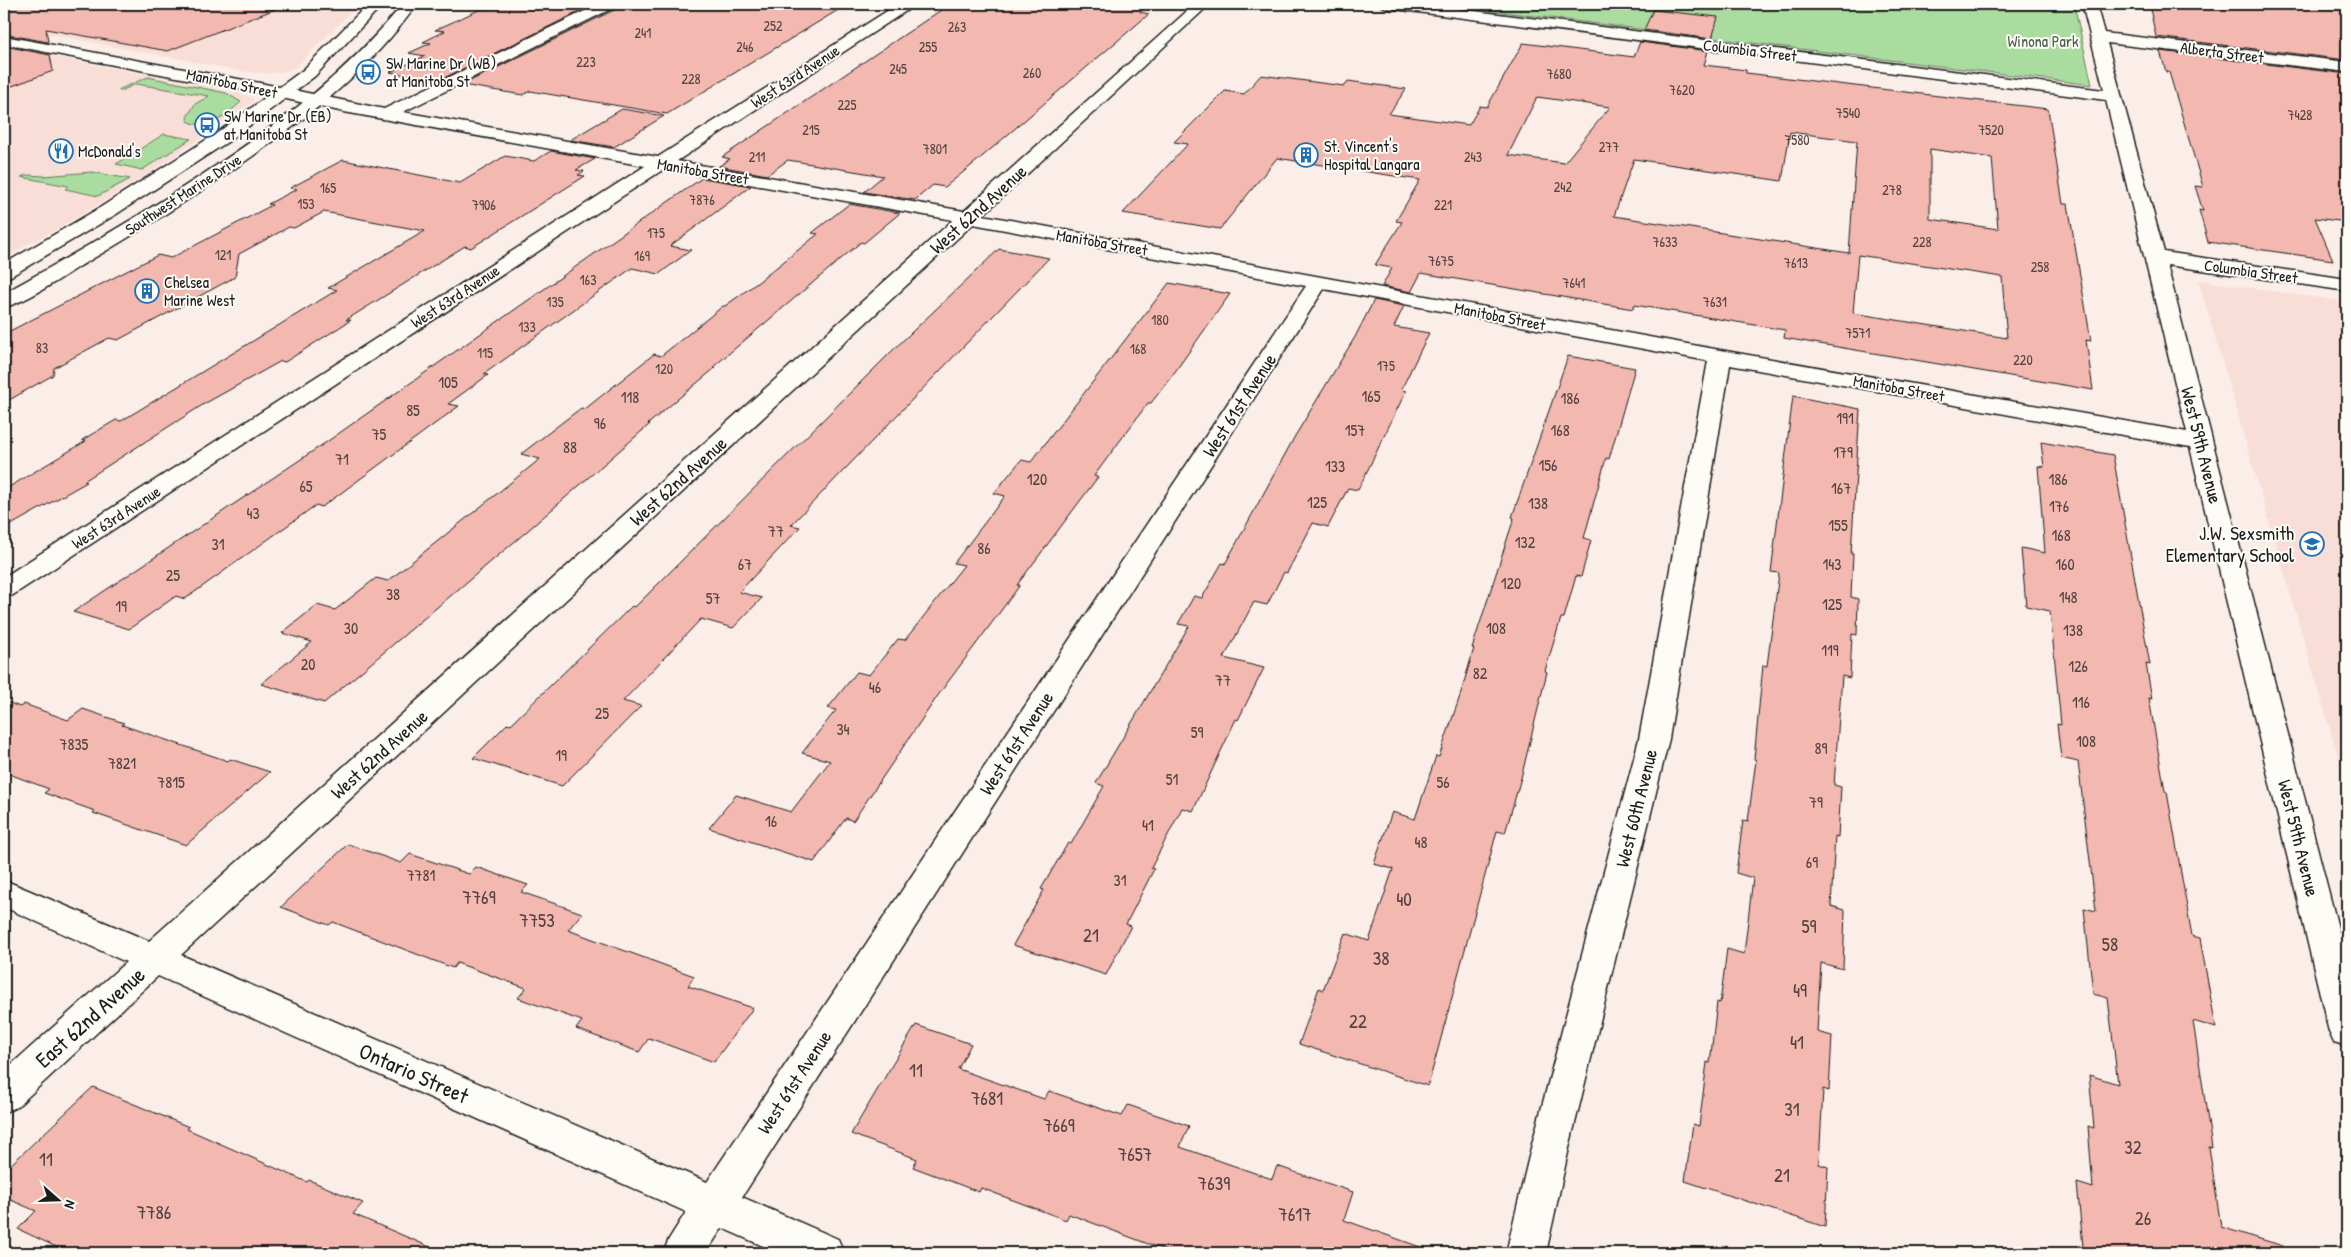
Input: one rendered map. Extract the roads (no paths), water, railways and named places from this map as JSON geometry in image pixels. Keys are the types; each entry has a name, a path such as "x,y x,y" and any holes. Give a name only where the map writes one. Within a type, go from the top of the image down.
{"street":[{"name":"Southwest Marine Drive","path":"4,272 53,245 223,137 310,73 376,4"},
{"name":"Southwest Marine Drive","path":"4,301 138,224 244,154 316,102 375,47 410,4"},
{"path":"387,114 610,4"},
{"name":"West 63rd Avenue","path":"4,589 907,4"},
{"name":"West 62nd Avenue","path":"154,959 1203,4"},
{"name":"Columbia Street","path":"1386,4 2114,96"},
{"name":"West 59th Avenue","path":"2089,4 2155,257 2347,1032"},
{"name":"Alberta Street","path":"2097,37 2347,67"},
{"name":"Manitoba Street","path":"4,40 316,102 968,218 1720,357 2201,442"},
{"name":"Columbia Street","path":"2155,257 2347,285"},
{"name":"West 61st Avenue","path":"683,1253 1319,282"},
{"name":"West 60th Avenue","path":"1526,1253 1550,1148 1654,740 1720,357"},
{"name":"Ontario Street","path":"4,893 824,1253"},
{"name":"East 62nd Avenue","path":"4,1095 154,959"}],"place":[{"name":"SW Marine Dr (WB) at Manitoba St","path":"368,72"},
{"name":"SW Marine Dr (EB) at Manitoba St","path":"207,125"},
{"name":"McDonald's","path":"61,151"},
{"name":"St. Vincent's Hospital Langara","path":"1306,155"},
{"name":"Chelsea Marine West","path":"147,291"},
{"name":"J.W. Sexsmith Elementary School","path":"2312,544"}],"park label":[{"name":"Winona Park","path":"2043,41"}]}
